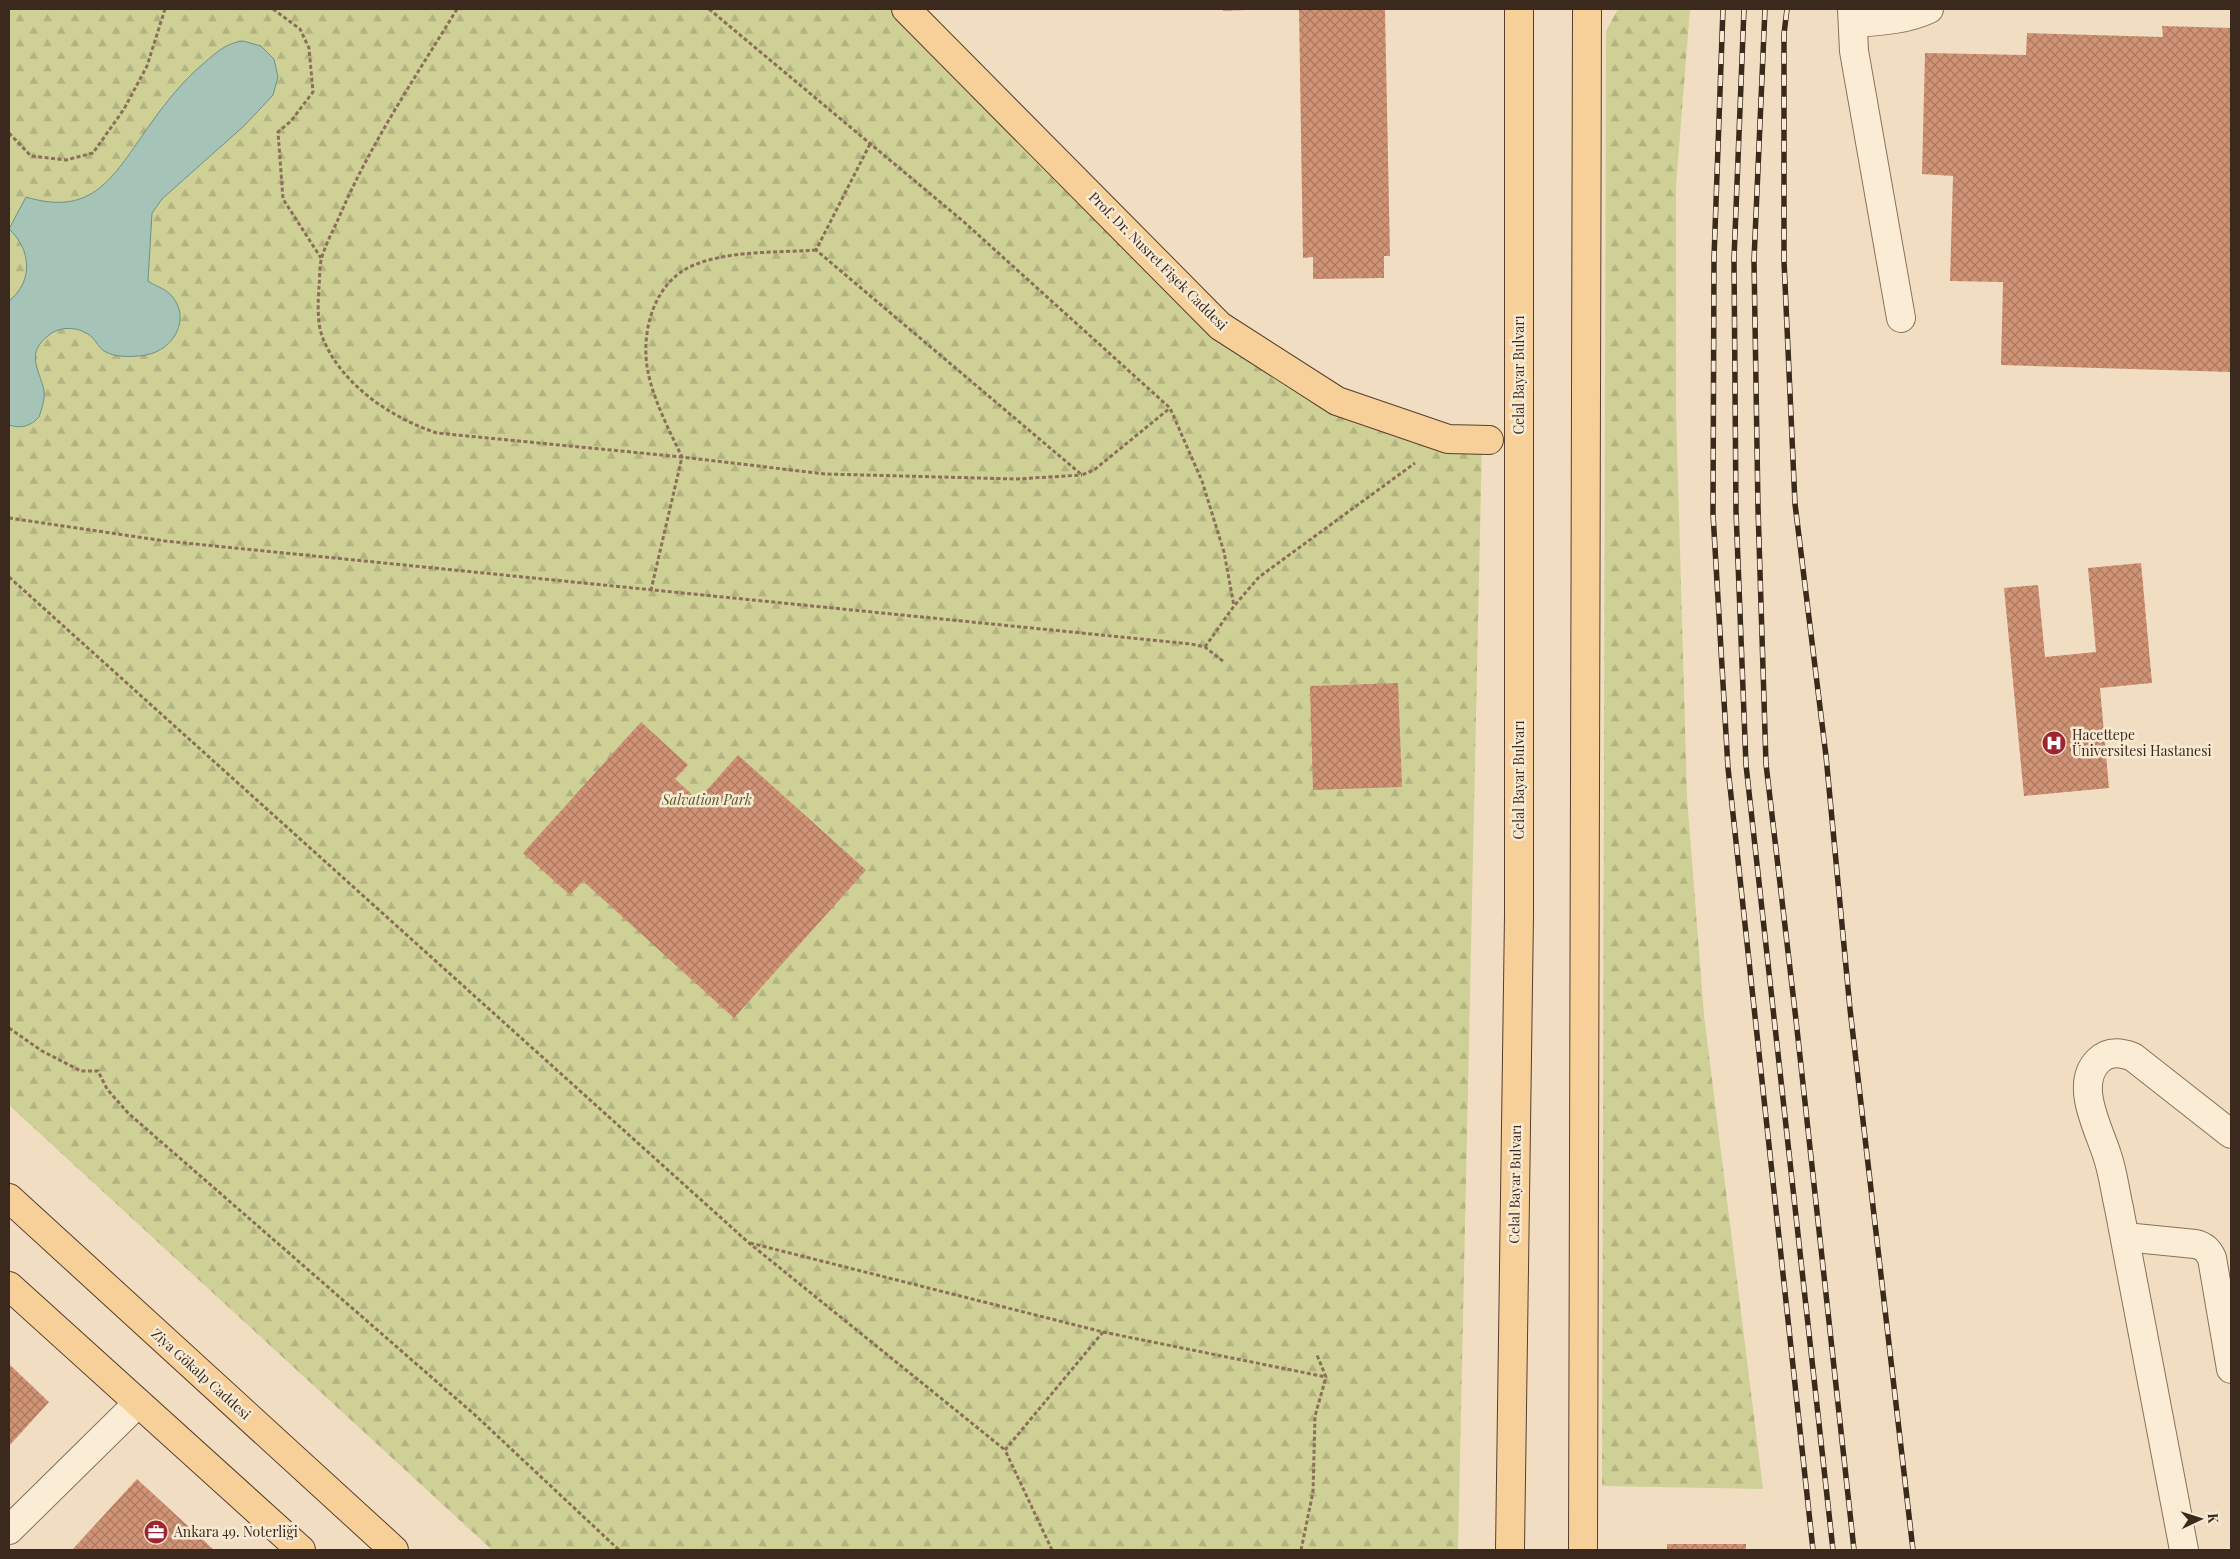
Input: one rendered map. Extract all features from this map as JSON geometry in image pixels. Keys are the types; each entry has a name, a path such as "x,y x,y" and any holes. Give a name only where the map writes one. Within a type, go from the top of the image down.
{"main road":[{"name":"Prof. Dr. Nusret Fişek Caddesi","path":"906,9 1220,326 1337,401 1448,439 1489,440"},
{"path":"1582,1550 1587,9"},
{"name":"Celal Bayar Bulvarı","path":"1510,1550 1519,915 1518,11"},
{"name":"Ziya Gökalp Caddesi","path":"9,1198 394,1550"},
{"path":"9,1286 301,1550"}],"street":[{"path":"1901,318 1854,51 1853,16 1900,18 1918,14 1929,9"},
{"path":"2184,1550 2125,1237 2108,1157 2092,1112 2089,1097 2088,1082 2093,1066 2101,1058 2112,1053 2123,1053 2133,1057 2231,1134"},
{"path":"2125,1237 2196,1244 2204,1247 2209,1252 2212,1258 2231,1368"},
{"path":"9,1530 138,1402"}],"path":[{"path":"9,133 31,156 66,160 93,153 124,109 147,66 165,9"},
{"path":"273,9 300,29 309,48 313,92 291,121 278,132 282,199 321,258"},
{"path":"457,9 371,151 321,258 318,296 321,334 330,353 341,369 371,399 403,420 437,433 682,457 825,474 1017,479 1082,475 1094,470 1170,408"},
{"path":"709,9 964,222 1170,408 1202,481 1224,552 1234,606"},
{"path":"816,250 870,144"},
{"path":"651,590 682,457 666,423 648,373 645,348 652,309 660,295 680,272 694,265 729,256 816,250 1082,475"},
{"path":"1205,647 1234,606 1259,577 1448,439"},
{"path":"9,518 165,541 1205,647 1224,662"},
{"path":"9,577 748,1242 1005,1450 1052,1550"},
{"path":"9,1028 42,1051 81,1071 98,1071 107,1089 128,1113 475,1415 619,1550"},
{"path":"748,1242 1103,1332 1326,1377"},
{"path":"1005,1450 1103,1332"},
{"path":"1301,1550 1313,1492 1315,1416 1326,1377 1317,1355"}],"green space":[{"name":"Salvation Park","path":"9,9 906,9 1220,326 1337,401 1482,440 1458,1550 492,1550 9,1105"},
{"path":"1618,9 1690,9 1676,185 1676,410 1687,797 1704,1015 1763,1489 1602,1486 1606,31"}],"shaded area":[{"path":"243,41 261,46 274,59 278,77 273,95 245,125 162,199 152,213 148,281 171,295 177,304 180,313 180,323 177,332 165,347 156,352 146,355 119,356 104,351 92,337 77,329 71,328 54,332 37,348 37,368 44,390 39,417 33,423 26,426 9,425 9,301 23,284 27,265 22,246 9,229 26,197 48,202 66,202 82,198 96,191 119,168 163,107 187,79 222,49"}],"building":[{"path":"1223,9 1246,9 1246,10 1223,11"},
{"path":"1299,9 1385,9 1390,256 1384,256 1384,278 1313,279 1313,257 1303,258"},
{"path":"2162,26 2231,28 2231,372 2001,365 2003,282 1950,281 1953,176 1922,174 1925,53 2026,55 2027,33 2163,37"},
{"path":"2141,563 2152,683 2100,688 2109,788 2024,796 2004,588 2038,585 2045,657 2096,652 2088,568"},
{"path":"1398,683 1402,787 1313,790 1310,686"},
{"path":"641,722 688,765 675,779 698,800 738,755 866,870 734,1018 583,881 570,895 523,853"},
{"path":"9,1364 49,1402 9,1446"},
{"path":"137,1479 214,1550 72,1550"},
{"path":"1667,1544 1746,1544 1746,1550 1667,1550"}],"railway":[{"path":"1723,9 1714,258 1713,514 1728,768 1813,1550"},
{"path":"1744,9 1734,259 1736,511 1746,765 1833,1550"},
{"path":"1765,9 1754,260 1758,508 1766,764 1854,1550"},
{"path":"1787,9 1784,34 1784,261 1795,504 1826,756 1850,1009 1913,1550"}],"place":[{"name":"Hacettepe Üniversitesi Hastanesi","path":"2054,743"},
{"name":"Ankara 49. Noterliği","path":"156,1532"}]}
